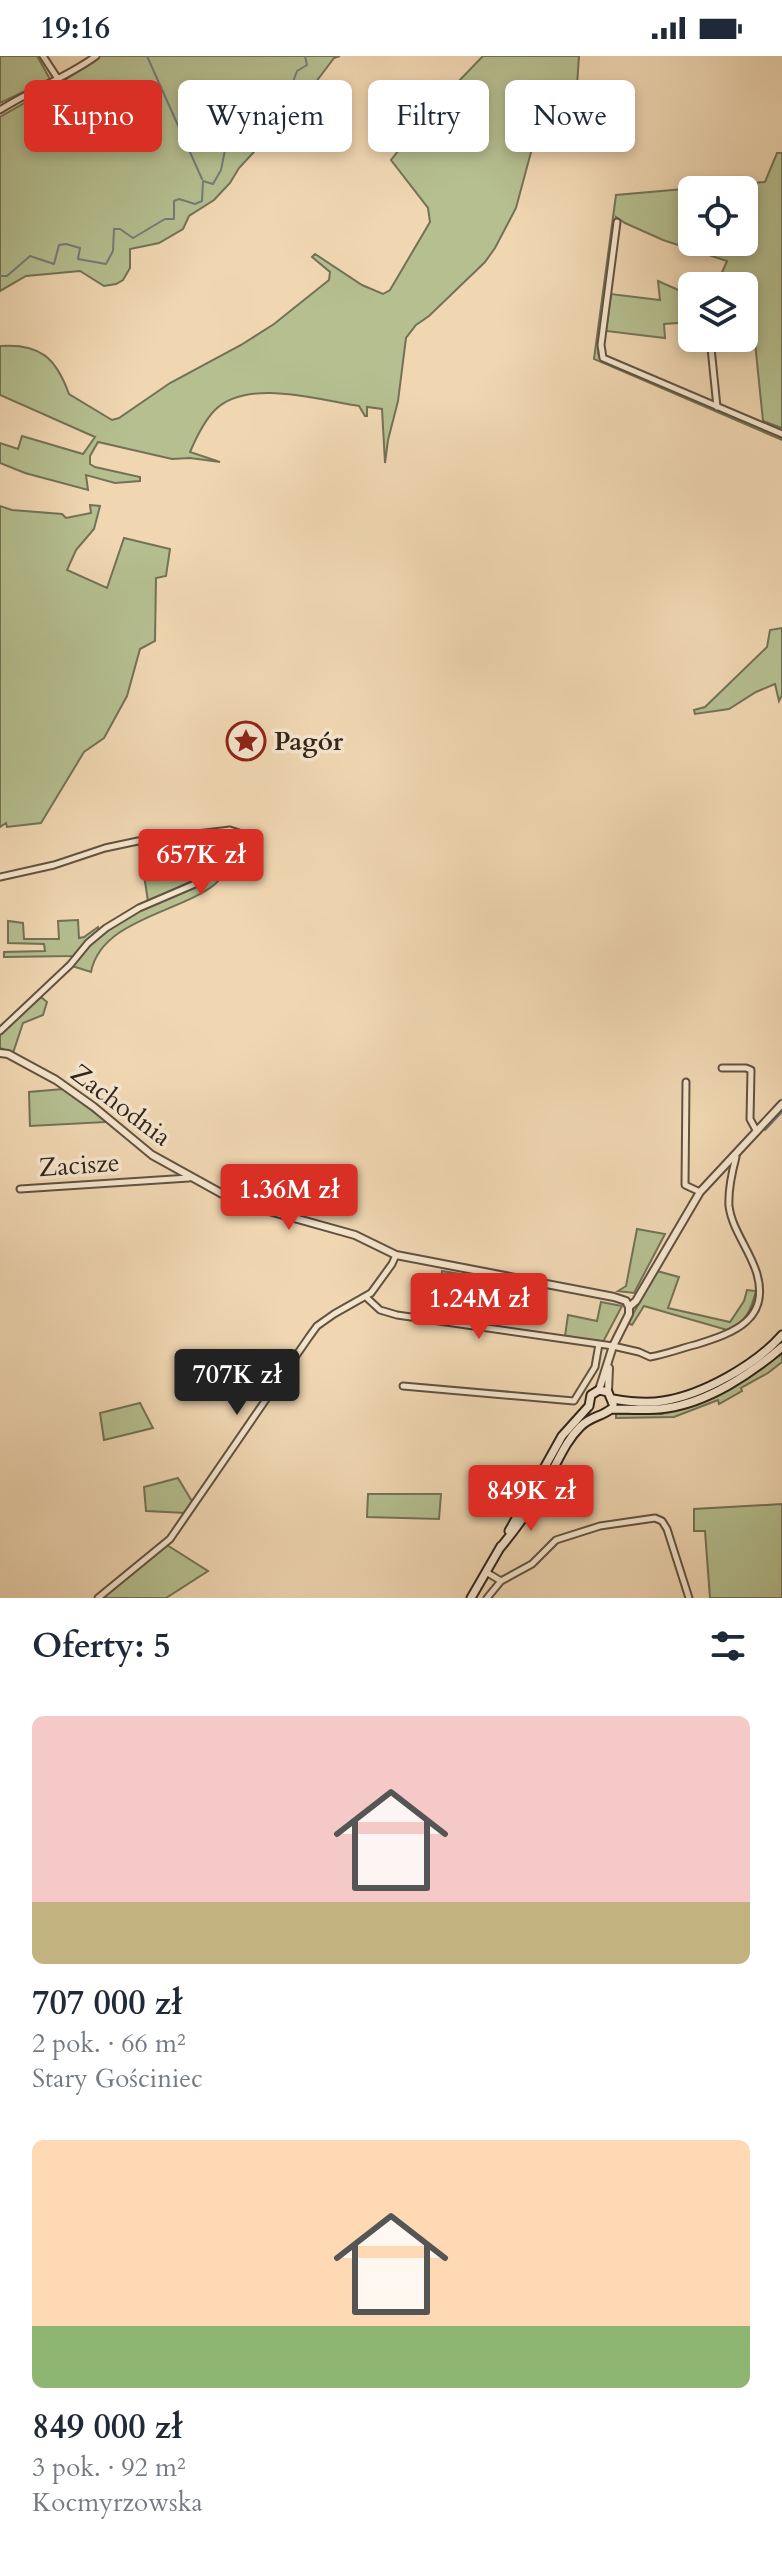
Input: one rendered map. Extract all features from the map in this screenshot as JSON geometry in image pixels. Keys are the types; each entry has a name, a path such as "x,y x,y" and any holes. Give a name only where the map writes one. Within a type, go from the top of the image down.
{"main road":[{"path":"471,1598 562,1436 589,1406 591,1395 599,1390 611,1396 651,1403 691,1394 752,1362 782,1335"},
{"path":"500,1548 579,1427 597,1414 605,1414 611,1409 658,1409 693,1401 759,1367 782,1347"},
{"path":"611,1396 611,1409"},
{"path":"589,1406 597,1414"}],"street":[{"path":"43,56 58,79"},
{"path":"0,110 30,91 68,75 96,56"},
{"path":"617,222 601,355 607,361 782,434"},
{"path":"711,352 717,407"},
{"path":"0,877 138,841 230,830 239,833 239,841 195,884 139,908 106,928 0,1031"},
{"name":"Zachodnia","path":"0,1053 8,1054 56,1080 152,1155 237,1202 355,1235 396,1255 614,1297 626,1301 629,1307"},
{"path":"722,1068 751,1070 750,1119 756,1130"},
{"path":"686,1082 685,1185 700,1192"},
{"path":"599,1390 629,1307 636,1301 700,1192 782,1104"},
{"path":"366,1297 380,1310 397,1315 613,1346 650,1357 737,1330 753,1315 759,1293 758,1277 730,1208 736,1157 733,1154"},
{"name":"Zacisze","path":"20,1189 189,1178"},
{"path":"98,1598 170,1539 317,1326 371,1293 396,1255"},
{"path":"403,1386 574,1401 595,1367 599,1344"},
{"path":"609,1362 611,1396"},
{"path":"487,1598 501,1581 532,1564 556,1540 570,1533 651,1518 664,1523 689,1598"},
{"path":"486,1572 501,1581"}],"green space":[{"path":"0,56 37,56 50,79 24,80 24,91 0,103"},
{"path":"100,56 340,56 334,58 317,80 178,80 178,152 254,152 230,183 214,200 189,216 183,229 159,243 130,249 130,268 123,280 116,284 104,286 80,271 26,276 0,291 0,117 24,103 24,152 162,152 162,80 65,80"},
{"path":"483,56 579,56 577,80 505,80 505,152 531,152 516,208 485,262 416,325 406,338 398,401 385,463 382,409 367,407 365,416 359,406 304,396 264,393 229,400 215,410 204,424 190,452 220,462 172,459 98,442 90,456 90,464 140,477 140,481 115,483 86,475 88,490 0,463 0,443 18,449 22,436 83,454 95,437 0,395 0,346 26,347 45,355 58,371 69,394 112,420 274,324 329,280 330,272 312,257 315,254 362,285 383,294 390,290 430,222 428,208 391,160 397,152 489,152 489,80 460,80"},
{"path":"777,153 782,153 782,428 763,421 756,352 758,272 722,272 727,261 712,256 758,256 758,183 765,182"},
{"path":"678,190 678,245 616,217 598,353 600,359 782,436 782,440 594,359 616,195"},
{"path":"658,281 678,290 678,323 664,324 665,338 606,331 611,294 660,300"},
{"path":"90,505 100,506 94,529 76,550 67,570 107,588 124,538 170,549 166,576 156,578 155,641 140,649 127,696 104,738 84,752 41,823 7,827 6,823 0,827 0,506 12,510 62,514 66,518 91,513"},
{"path":"782,628 782,695 779,701 775,684 729,709 695,714 694,710 705,707 767,647 770,630"},
{"path":"208,835 226,841 229,846 193,880 148,901 139,843"},
{"path":"235,853 238,856 214,885 109,940 98,954 91,972 72,966 92,942 107,931 139,910 196,886"},
{"path":"78,920 79,938 98,927 99,930 73,956 4,957 4,952 45,951 44,944 8,943 8,921 23,923 24,939 59,939 58,921"},
{"path":"41,997 47,1002 43,1015 23,1023 13,1053 0,1048 0,1033"},
{"path":"63,1089 107,1122 30,1126 29,1092"},
{"path":"637,1229 665,1234 634,1293 618,1291 626,1286"},
{"path":"442,1271 467,1275 456,1320 436,1317"},
{"path":"657,1271 679,1277 668,1308 730,1322 744,1301 747,1290 756,1291 747,1315 727,1330 644,1306 632,1325 628,1323"},
{"path":"601,1302 622,1306 603,1342 565,1336 568,1315 597,1321"},
{"path":"782,1354 782,1362 719,1404 718,1400 674,1417 616,1418 616,1414 661,1414 693,1406 740,1382"},
{"path":"140,1403 153,1428 104,1440 100,1413"},
{"path":"178,1478 193,1503 186,1513 146,1511 144,1487"},
{"path":"368,1494 441,1494 439,1519 367,1517"},
{"path":"782,1504 782,1598 710,1598 705,1531 694,1531 694,1509"},
{"path":"167,1545 208,1571 166,1598 101,1598"}],"waterway":[{"path":"147,56 202,179"},
{"path":"0,276 7,276 30,256 54,264 59,245 66,244 80,248 78,259 106,264 113,251 114,229 120,229 133,238 165,219 174,219 174,201 179,199 195,204 202,201 203,181 213,184 221,170 225,150 245,151 252,137 253,116 258,109 290,90 297,71 307,65 305,56"},
{"path":"765,1130 782,1112"}],"place":[{"name":"Pagór","path":"246,741"}]}
